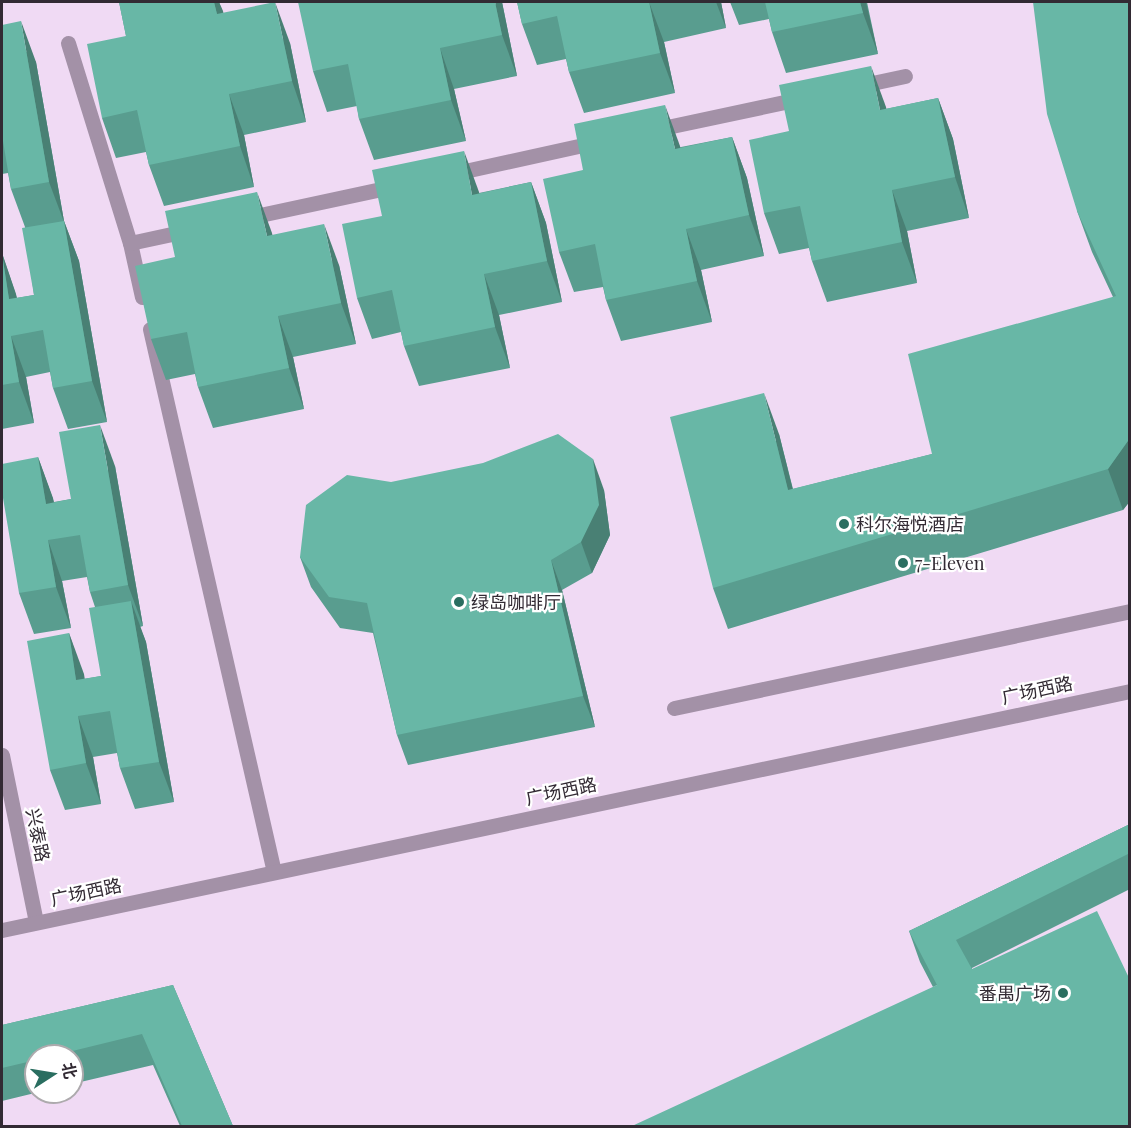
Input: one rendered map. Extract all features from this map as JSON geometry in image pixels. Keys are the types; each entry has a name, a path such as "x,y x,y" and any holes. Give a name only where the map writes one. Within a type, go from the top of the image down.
{"street":[{"path":"68,44 130,243 274,872"},
{"path":"848,88 905,76"},
{"path":"639,133 824,93"},
{"path":"431,178 616,138"},
{"path":"234,220 408,183"},
{"path":"130,243 211,225"},
{"path":"674,708 1130,611"},
{"name":"广场西路","path":"2,930 1130,691"},
{"name":"兴泰路","path":"2,755 36,922"}],"building":[{"path":"119,2 214,2 217,14 275,2 292,81 229,94 240,146 149,165 137,110 102,118 87,44 126,36"},
{"path":"298,2 495,2 502,35 440,48 451,100 359,119 348,64 313,71"},
{"path":"517,2 649,2 660,53 569,72 557,16 522,24"},
{"path":"765,2 860,2 863,13 772,32"},
{"path":"1033,2 1130,2 1130,438 1108,469 713,588 670,417 764,393 788,490 932,454 908,354 1116,296 1077,211 1047,114"},
{"path":"21,21 49,182 11,189 2,135 2,25"},
{"path":"871,66 880,110 938,98 955,177 892,190 902,242 812,261 800,206 764,213 749,140 789,131 779,85"},
{"path":"665,105 675,149 732,137 749,215 686,229 697,281 606,300 595,244 559,252 543,179 583,170 574,124"},
{"path":"464,151 472,195 531,182 547,261 484,274 495,327 404,346 392,290 357,298 342,224 382,216 372,170"},
{"path":"257,192 267,236 324,224 341,303 278,316 289,368 198,387 187,332 151,339 135,266 175,257 165,211"},
{"path":"64,221 92,381 53,388 43,330 11,336 19,382 2,385 2,254 9,299 34,295 22,228"},
{"path":"100,425 128,585 90,592 80,535 48,540 56,587 19,593 2,492 2,464 38,457 46,504 71,499 59,432"},
{"path":"558,434 593,459 599,505 581,542 551,560 583,696 397,735 367,603 329,597 300,557 306,505 347,475 391,482 483,463"},
{"path":"131,601 159,762 120,768 110,711 78,716 86,763 50,770 27,641 69,633 76,680 101,676 89,608"},
{"name":"番禺广场","path":"1130,824 1130,853 956,940 972,969 1097,911 1130,980 1130,1126 632,1126 937,985 909,931"},
{"path":"173,985 233,1126 182,1126 142,1034 84,1048 84,1044 24,1044 24,1063 2,1068 2,1025"}],"place":[{"name":"科尔海悦酒店","path":"844,524"},
{"name":"7-Eleven","path":"903,563"},
{"name":"绿岛咖啡厅","path":"459,602"},
{"name":"番禺广场","path":"1063,993"}]}
